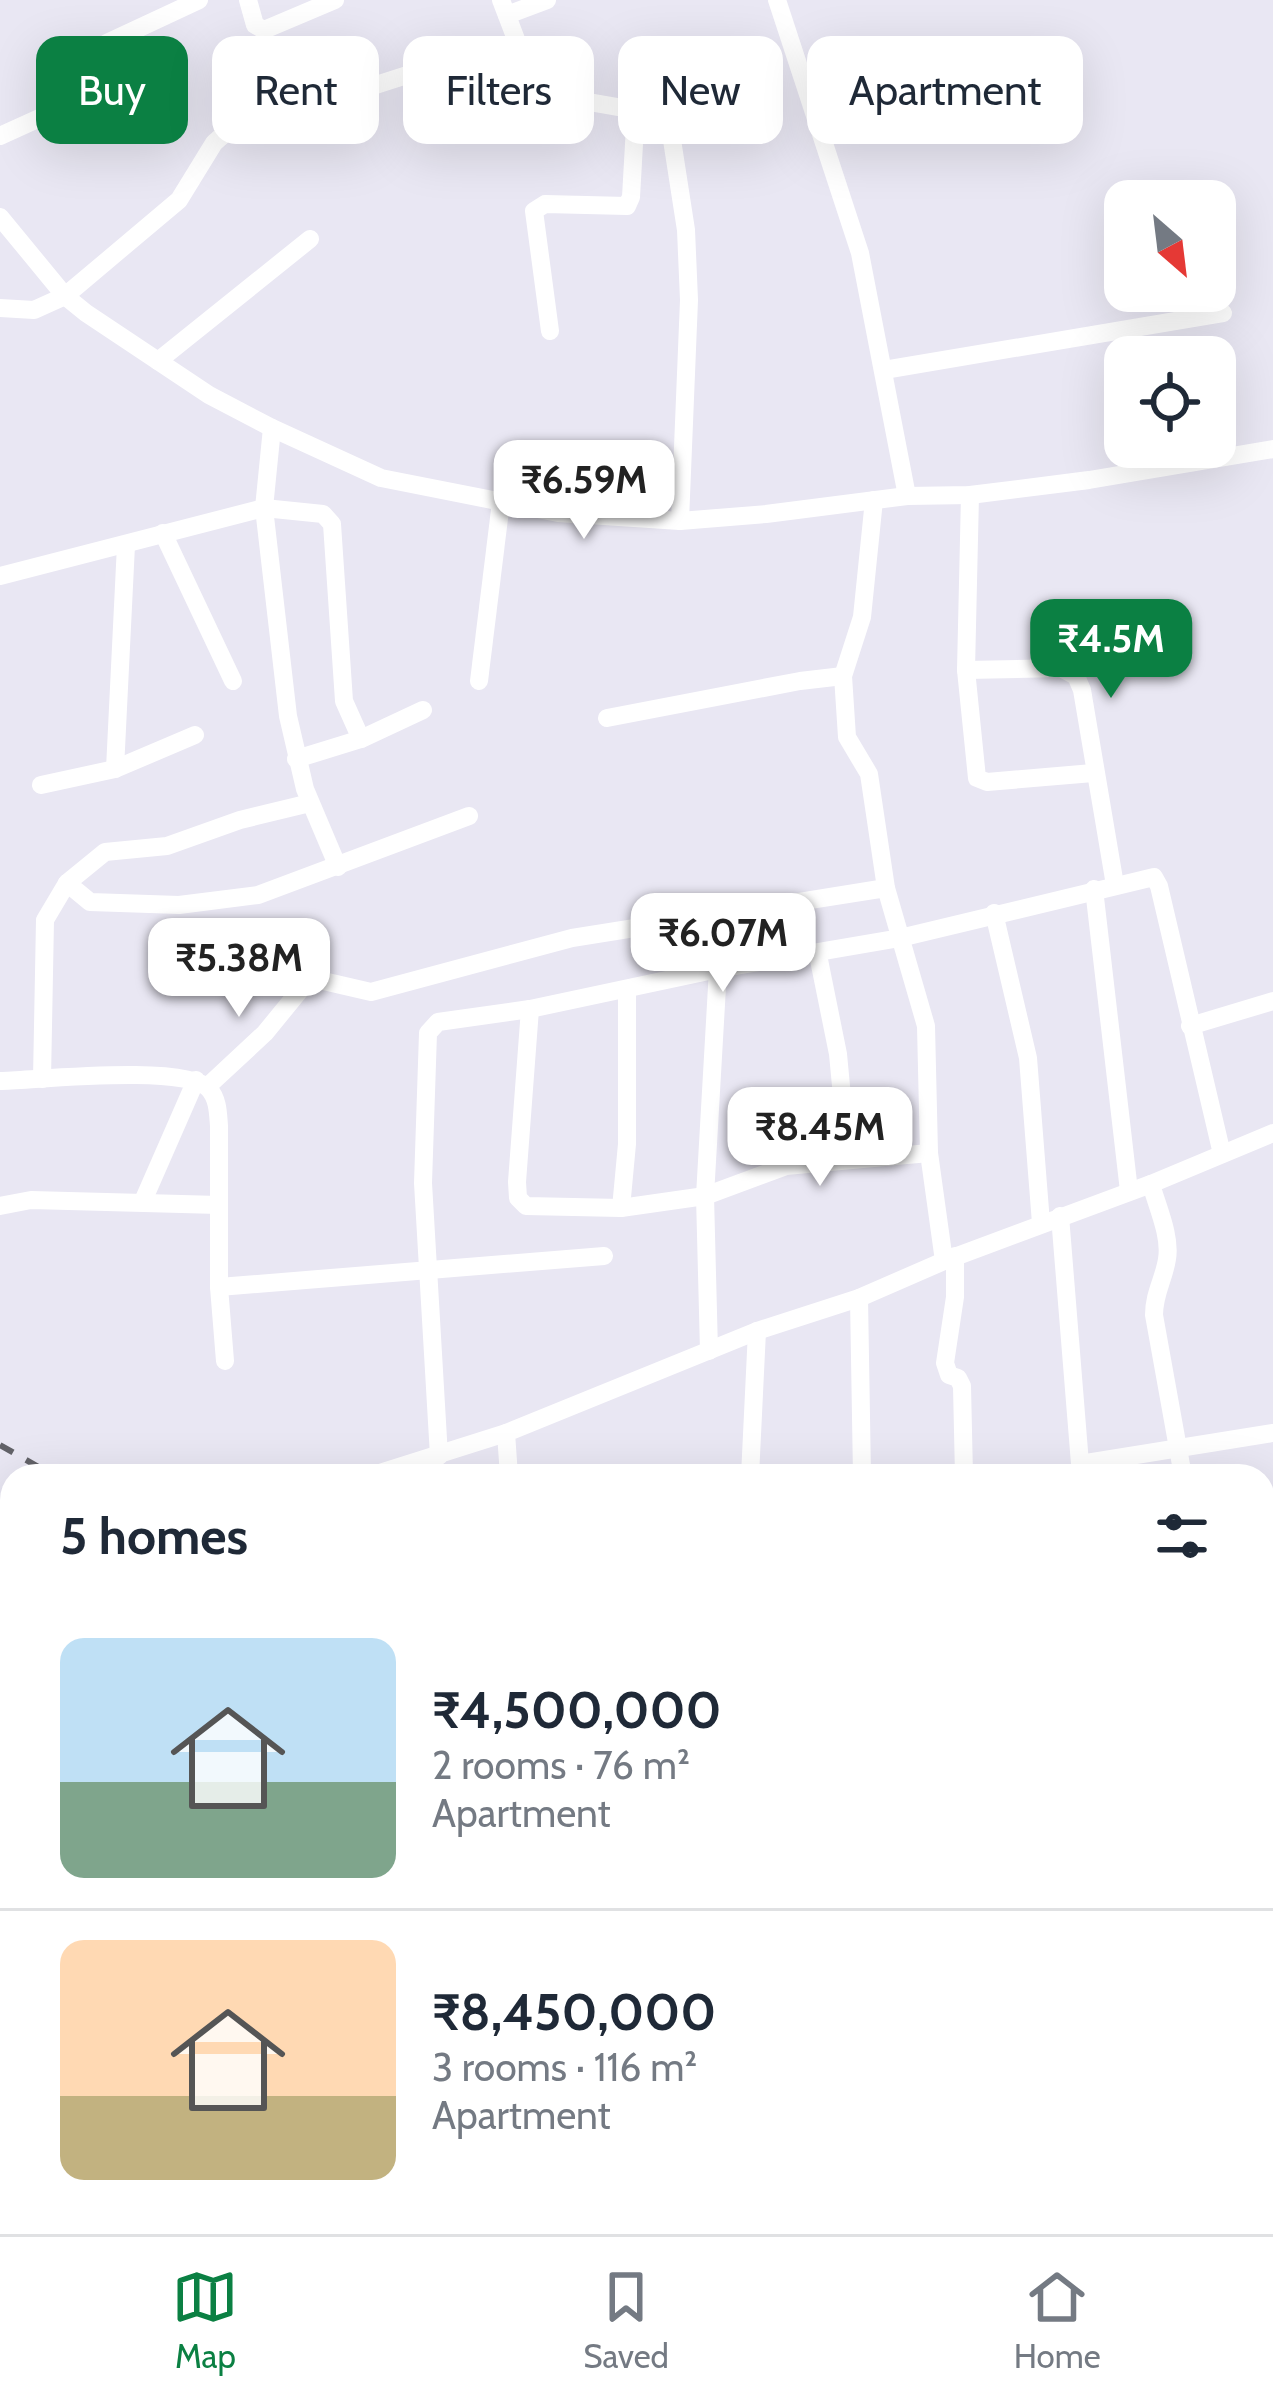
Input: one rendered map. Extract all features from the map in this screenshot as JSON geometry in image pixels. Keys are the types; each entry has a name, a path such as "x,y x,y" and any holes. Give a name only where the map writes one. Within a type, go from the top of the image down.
{"street":[{"path":"0,136 66,106 96,57 118,35 200,0"},
{"path":"248,0 256,25 264,30 335,0"},
{"path":"547,0 504,8 530,76 570,77 583,101 618,107"},
{"path":"777,0 860,253 907,496"},
{"path":"0,308 34,310 65,296 179,200 214,143 232,127 252,116 334,99 403,76"},
{"path":"550,331 534,211 545,204 627,206 634,144"},
{"path":"671,144 686,230 688,382 680,521"},
{"path":"0,218 65,296 208,394 272,428 381,478 558,513 680,521 1089,480 1273,449"},
{"path":"158,361 310,239"},
{"path":"884,370 1223,313"},
{"path":"272,428 264,508 296,759 338,867"},
{"path":"970,494 966,670 977,778 987,782 1093,772"},
{"path":"874,500 862,617 843,676 847,737 869,774 886,888 926,1026 929,1154 955,1297 945,1363 950,1376 962,1386 964,1464"},
{"path":"479,681 502,502"},
{"path":"0,576 264,508 323,514 331,520 344,701 361,740"},
{"path":"163,532 233,681"},
{"path":"115,769 126,545"},
{"path":"966,670 1061,668 1076,676 1082,689 1129,1191"},
{"path":"607,718 843,676"},
{"path":"296,759 361,740 423,710"},
{"path":"41,785 115,769 195,735"},
{"path":"42,1079 46,920 67,883 105,853 167,846 240,820 310,803"},
{"path":"67,883 90,902 179,905 258,895 470,816"},
{"path":"439,1456 423,1167 429,1029 438,1022 818,955 1146,877 1157,880 1222,1154"},
{"path":"143,1201 202,1083 265,1033 304,984 319,980 371,992 521,949 886,888"},
{"path":"994,913 1031,1080 1040,1223"},
{"path":"709,1351 705,1196 721,917"},
{"path":"818,955 838,1054 848,1160"},
{"path":"621,1208 627,1144 627,989"},
{"path":"1190,1025 1273,1001"},
{"path":"530,1009 518,1198 536,1208 621,1208 705,1196 786,1166 929,1154"},
{"path":"0,1081 161,1075 202,1083 216,1100 224,1361"},
{"path":"411,1464 506,1433 758,1331 859,1298 1273,1132"},
{"path":"1150,1184 1168,1247 1167,1264 1154,1294 1154,1315 1182,1464"},
{"path":"0,1206 32,1200 219,1205"},
{"path":"1060,1216 1081,1464"},
{"path":"219,1287 604,1256"},
{"path":"859,1298 862,1464"},
{"path":"751,1464 758,1331"},
{"path":"506,1433 508,1464"},
{"path":"1111,1464 1273,1433"}],"railway":[{"path":"0,1445 33,1464"}]}
